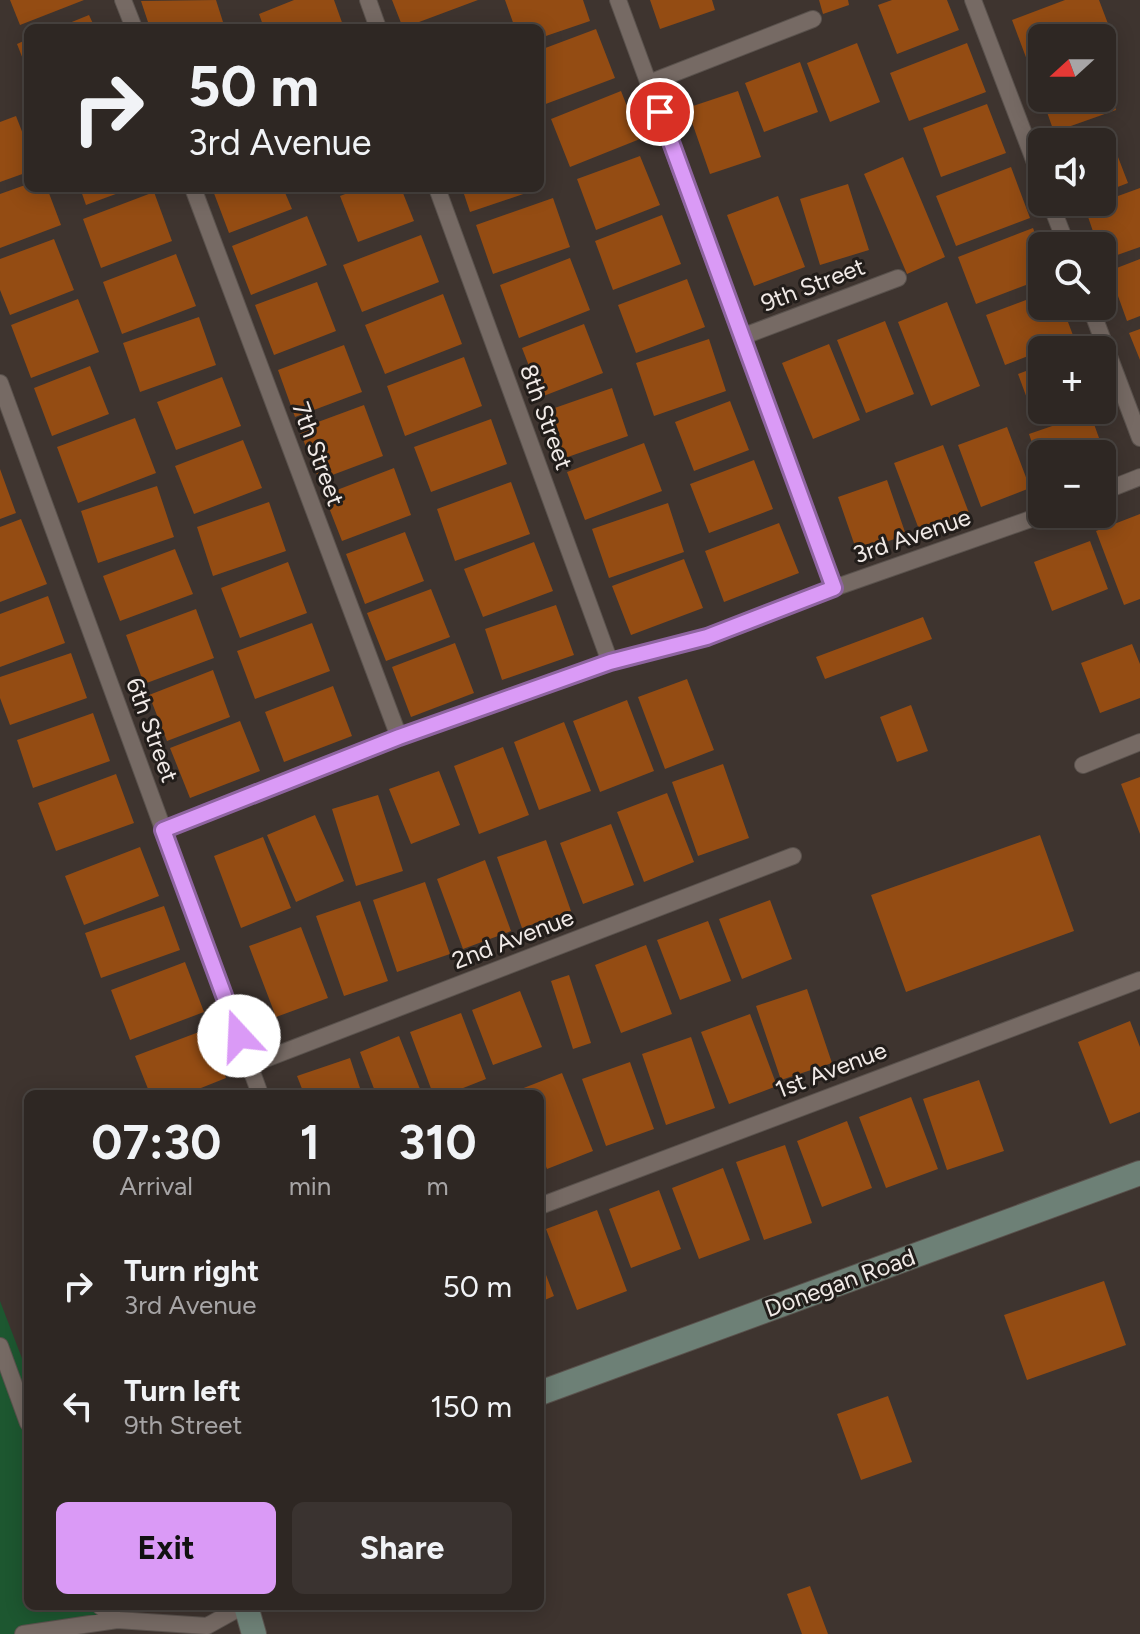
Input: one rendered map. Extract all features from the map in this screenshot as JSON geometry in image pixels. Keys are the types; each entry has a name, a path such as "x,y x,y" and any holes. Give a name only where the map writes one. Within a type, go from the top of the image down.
{"street":[{"name":"Donegan Road","path":"544,1392 1140,1173"},
{"path":"245,1610 254,1634"}],"lane":[{"path":"123,0 132,24"},
{"path":"368,0 377,24"},
{"name":"9th Street","path":"618,0 744,336 834,588"},
{"path":"973,0 1028,144"},
{"path":"649,83 813,19"},
{"name":"7th Street","path":"195,192 399,737"},
{"name":"8th Street","path":"438,192 610,662"},
{"name":"9th Street","path":"744,336 898,278"},
{"path":"1095,320 1140,438"},
{"name":"6th Street","path":"0,383 259,1090"},
{"path":"1116,486 1140,477"},
{"name":"3rd Avenue","path":"163,830 399,737 610,662 707,637 834,588 1028,520"},
{"path":"1083,765 1140,742"},
{"name":"2nd Avenue","path":"250,1065 793,856"},
{"name":"1st Avenue","path":"544,1204 1140,980"},
{"path":"0,1346 24,1412"},
{"path":"105,1610 117,1620"},
{"path":"23,1634 117,1620 207,1626 237,1610"}],"green space":[{"path":"0,1301 24,1364 24,1610 117,1610 120,1617 49,1634 0,1634"}],"building":[{"path":"10,0 84,0 20,25"},
{"path":"216,0 223,22 149,24 141,1"},
{"path":"294,0 334,0 343,24 263,24 259,14"},
{"path":"392,0 478,0 414,24 401,24"},
{"path":"505,0 583,0 590,21 544,37 544,24 514,24"},
{"path":"650,0 712,0 715,10 660,29"},
{"path":"819,0 848,0 849,5 823,14"},
{"path":"892,0 947,0 959,30 897,54 878,5"},
{"path":"1065,0 1099,0 1108,24 1028,24 1028,63 1012,20"},
{"path":"89,15 93,24 67,24"},
{"path":"596,29 615,78 544,105 544,48"},
{"path":"24,41 24,62 17,44"},
{"path":"857,43 880,102 830,122 807,63"},
{"path":"967,43 986,92 909,121 890,73"},
{"path":"800,62 818,112 764,132 745,83"},
{"path":"621,91 640,139 570,167 551,119"},
{"path":"738,91 761,157 710,174 687,108"},
{"path":"987,104 1006,153 941,177 923,128"},
{"path":"1047,112 1110,112 1065,128 1053,128"},
{"path":"16,116 24,137 24,173 0,182 0,122"},
{"path":"1116,152 1128,183 1116,188"},
{"path":"640,156 660,205 596,230 577,179"},
{"path":"903,157 945,257 907,274 864,174"},
{"path":"1011,167 1030,218 956,246 936,196"},
{"path":"848,184 869,250 820,265 800,199"},
{"path":"24,185 24,192 49,192 61,225 0,248 0,194"},
{"path":"1140,188 1140,247 1116,255 1116,232 1093,232 1088,216 1116,216 1116,197"},
{"path":"81,192 121,192 86,205"},
{"path":"154,192 172,241 101,268 83,219"},
{"path":"214,192 285,192 292,209 229,233"},
{"path":"350,192 403,192 414,221 358,242 340,196"},
{"path":"463,192 529,192 470,212"},
{"path":"778,196 805,267 754,286 727,215"},
{"path":"553,198 570,247 493,274 476,225"},
{"path":"662,215 681,264 613,290 595,241"},
{"path":"307,216 327,265 251,295 232,246"},
{"path":"1033,228 1034,232 1028,232 1028,284 976,304 958,257"},
{"path":"421,235 439,282 362,312 343,265"},
{"path":"54,239 74,290 10,315 0,290 0,259"},
{"path":"176,254 196,306 122,334 103,282"},
{"path":"570,258 590,310 519,338 500,285"},
{"path":"1140,259 1140,316 1127,321 1116,290 1116,268"},
{"path":"687,279 705,327 636,353 618,305"},
{"path":"317,282 336,331 274,355 255,305"},
{"path":"443,294 462,344 385,374 365,325"},
{"path":"78,299 99,352 31,378 11,325"},
{"path":"1028,299 1028,320 1067,320 1073,336 1028,336 1028,356 1005,365 986,315"},
{"path":"947,302 980,386 931,406 898,322"},
{"path":"199,317 216,365 140,392 123,343"},
{"path":"885,321 914,394 866,413 837,340"},
{"path":"584,324 603,373 541,397 522,348"},
{"path":"1140,329 1140,360 1129,333"},
{"path":"709,339 726,391 654,416 636,363"},
{"path":"829,344 860,420 813,439 782,363"},
{"path":"344,345 362,392 295,417 278,370"},
{"path":"464,357 482,406 405,436 387,386"},
{"path":"90,366 109,414 52,436 34,388"},
{"path":"1028,370 1028,401 1018,374"},
{"path":"222,377 241,426 176,450 157,402"},
{"path":"612,388 628,436 562,459 546,411"},
{"path":"730,401 749,450 694,471 675,422"},
{"path":"364,405 383,456 319,480 299,429"},
{"path":"135,418 156,473 78,503 57,447"},
{"path":"491,419 507,464 431,492 414,447"},
{"path":"1058,424 1094,424 1100,440 1031,440 1029,434"},
{"path":"1007,427 1028,489 981,507 958,445"},
{"path":"243,440 262,488 194,514 175,466"},
{"path":"644,443 662,491 585,520 567,472"},
{"path":"943,445 969,513 920,532 894,463"},
{"path":"754,460 773,509 709,533 690,484"},
{"path":"394,468 411,515 342,541 324,495"},
{"path":"0,469 16,513 0,519"},
{"path":"887,480 906,535 857,552 838,497"},
{"path":"511,482 530,534 455,561 437,509"},
{"path":"157,486 174,537 98,563 81,511"},
{"path":"269,502 286,551 213,576 197,527"},
{"path":"668,503 684,552 609,578 592,529"},
{"path":"1140,514 1140,599 1124,605 1096,531 1116,528 1116,523"},
{"path":"21,519 47,584 0,602 0,527"},
{"path":"779,523 799,573 724,602 705,551"},
{"path":"405,532 424,581 365,604 346,554"},
{"path":"1090,541 1108,589 1052,611 1034,562"},
{"path":"534,542 553,591 483,617 464,569"},
{"path":"175,549 193,594 120,621 103,576"},
{"path":"684,559 703,608 631,635 612,586"},
{"path":"288,562 307,613 240,638 221,588"},
{"path":"431,589 450,637 386,661 367,613"},
{"path":"48,596 65,643 0,667 0,614"},
{"path":"556,605 574,655 502,680 485,629"},
{"path":"196,609 214,658 144,684 126,635"},
{"path":"923,617 932,639 825,679 816,657"},
{"path":"312,623 330,671 255,699 237,651"},
{"path":"455,643 474,693 411,717 392,667"},
{"path":"1132,644 1140,664 1140,698 1100,713 1081,663"},
{"path":"71,653 87,698 10,725 0,698 0,677"},
{"path":"213,670 230,717 167,741 149,695"},
{"path":"687,679 714,750 665,769 638,697"},
{"path":"333,686 352,736 284,762 265,712"},
{"path":"627,700 654,771 600,792 573,721"},
{"path":"911,705 928,751 897,762 880,717"},
{"path":"93,713 110,761 33,788 17,740"},
{"path":"240,721 260,771 190,798 170,748"},
{"path":"564,722 591,791 539,810 514,742"},
{"path":"503,747 529,815 479,834 454,766"},
{"path":"723,764 749,838 698,856 672,782"},
{"path":"439,771 460,825 411,844 389,789"},
{"path":"116,774 134,823 56,851 38,803"},
{"path":"1140,777 1140,834 1121,784"},
{"path":"667,793 694,862 644,882 617,812"},
{"path":"378,795 403,871 356,886 332,809"},
{"path":"315,815 344,881 296,902 267,835"},
{"path":"611,824 634,885 583,904 560,843"},
{"path":"1040,835 1074,931 906,992 871,895"},
{"path":"263,837 291,908 241,928 214,856"},
{"path":"546,840 571,911 522,928 497,857"},
{"path":"140,847 159,896 84,925 65,876"},
{"path":"485,860 511,931 463,949 437,879"},
{"path":"425,882 450,954 397,972 373,900"},
{"path":"770,900 792,959 742,979 719,919"},
{"path":"360,901 388,981 344,996 316,916"},
{"path":"164,906 180,950 101,978 85,933"},
{"path":"708,921 731,981 680,1000 657,940"},
{"path":"301,927 328,998 276,1017 249,946"},
{"path":"646,945 672,1014 621,1033 595,965"},
{"path":"185,962 204,1012 130,1040 111,990"},
{"path":"569,975 591,1043 573,1049 551,981"},
{"path":"807,989 832,1063 781,1080 756,1006"},
{"path":"520,991 542,1047 493,1065 472,1010"},
{"path":"461,1013 486,1079 458,1090 432,1090 410,1032"},
{"path":"750,1014 777,1086 729,1104 701,1032"},
{"path":"1130,1021 1140,1047 1140,1112 1110,1124 1078,1042"},
{"path":"207,1029 226,1078 196,1090 148,1090 135,1056"},
{"path":"399,1036 420,1090 374,1090 360,1052"},
{"path":"691,1037 715,1108 666,1125 642,1054"},
{"path":"350,1058 361,1090 302,1090 297,1076"},
{"path":"630,1062 654,1129 606,1146 582,1079"},
{"path":"562,1073 593,1151 547,1169 544,1162 544,1090 519,1090"},
{"path":"979,1080 1004,1151 947,1170 923,1099"},
{"path":"911,1097 938,1169 886,1188 859,1117"},
{"path":"847,1121 872,1188 822,1207 797,1141"},
{"path":"785,1145 812,1223 764,1240 736,1162"},
{"path":"723,1168 750,1240 699,1259 672,1188"},
{"path":"659,1190 681,1249 631,1268 609,1209"},
{"path":"597,1210 627,1291 577,1310 546,1229"},
{"path":"544,1270 554,1296 544,1300"},
{"path":"1104,1281 1126,1345 1027,1380 1004,1315"},
{"path":"888,1396 912,1462 861,1480 837,1414"},
{"path":"810,1586 828,1634 802,1634 787,1594"}],"route":[{"path":"239,1036 163,830 399,737 610,662 707,637 834,588 660,112"}]}
